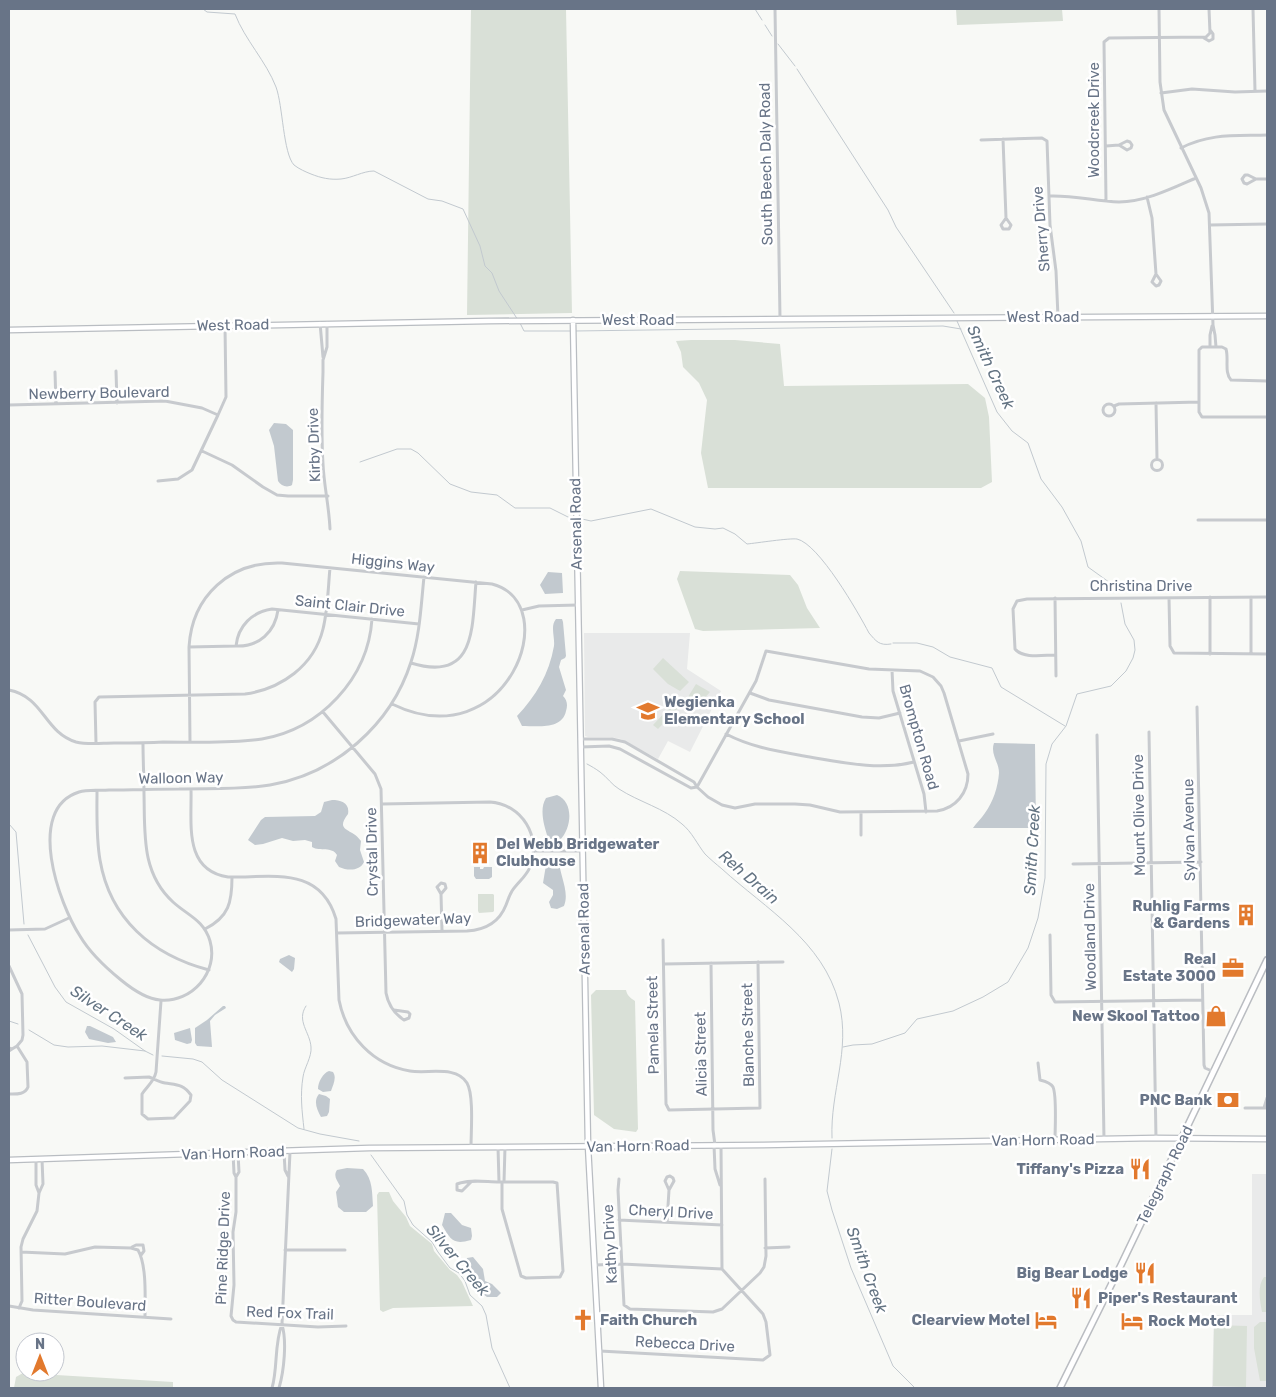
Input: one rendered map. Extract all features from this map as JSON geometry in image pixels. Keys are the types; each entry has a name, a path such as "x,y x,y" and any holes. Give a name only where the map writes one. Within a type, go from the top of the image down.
{"main road":[{"name":"Telegraph Road","path":"1060,1388 1267,960"}],"street":[{"name":"South Beech Daly Road","path":"775,9 780,318"},
{"path":"1159,9 1161,93 1166,116 1206,201 1210,225 1212,316 1216,347"},
{"path":"1159,38 1203,37 1208,35 1210,30 1209,9"},
{"path":"1253,9 1255,91"},
{"path":"1203,37 1209,41 1213,39 1214,34 1210,30"},
{"name":"Woodcreek Drive","path":"1106,201 1105,40 1109,38 1159,38"},
{"path":"1161,93 1190,89 1231,92 1267,91"},
{"path":"1181,148 1195,140 1209,137 1267,135"},
{"name":"Sherry Drive","path":"1003,139 1042,138 1048,144 1050,228 1057,274 1058,317"},
{"path":"981,140 1003,139 1006,218"},
{"path":"1106,146 1119,146"},
{"path":"1049,196 1130,201 1147,197 1196,178"},
{"path":"1256,179 1267,179"},
{"path":"1147,197 1152,218 1156,274"},
{"path":"1210,225 1267,224"},
{"name":"West Road","path":"9,330 573,320 1267,316"},
{"name":"Arsenal Road","path":"573,320 588,1146 601,1388"},
{"name":"Kirby Drive","path":"320,323 323,360 323,465 328,496 330,529"},
{"name":"Kirby Drive","path":"323,360 327,347 327,323"},
{"path":"1210,347 1213,325"},
{"path":"158,481 172,480 184,476 194,467 226,398 225,326"},
{"path":"1267,382 1230,380 1227,350 1222,347 1201,348 1198,352 1199,402 1200,414 1203,417 1267,417"},
{"path":"116,371 116,403"},
{"path":"55,372 56,404"},
{"name":"Newberry Boulevard","path":"9,405 165,401 202,408 218,415"},
{"path":"1114,406 1119,404 1199,402"},
{"path":"1156,403 1157,459"},
{"path":"202,451 232,465 263,487 277,494 288,496 328,496"},
{"path":"1198,520 1267,520"},
{"name":"Higgins Way","path":"190,742 189,647 192,624 200,606 214,587 231,575 249,566 262,563 282,563 492,584 514,596 522,610"},
{"path":"96,743 95,702 100,696 249,693 266,690 283,682 302,667 312,654 322,631 330,568"},
{"name":"Walloon Way","path":"161,1000 152,999 138,992 111,972 87,946 69,918 59,890 51,846 52,822 59,805 69,796 82,791 255,787 287,781 320,769 353,748 374,727 392,704 411,663 419,624 424,577"},
{"path":"411,663 426,667 441,667 456,660 464,652 471,637 476,582"},
{"path":"1210,597 1210,654"},
{"path":"1251,597 1251,654"},
{"name":"Christina Drive","path":"1055,655 1026,655 1017,652 1014,645 1013,609 1016,602 1022,599 1055,598 1267,597"},
{"path":"1055,598 1056,676"},
{"path":"1169,598 1170,646 1173,652 1177,654 1267,654"},
{"path":"392,704 418,714 444,717 469,711 489,700 508,680 518,660 524,639 522,610 538,606 578,605"},
{"name":"Saint Clair Drive","path":"189,647 250,645 265,637 275,624 278,610"},
{"name":"Saint Clair Drive","path":"236,646 239,632 251,618 264,611 278,610 419,624"},
{"path":"9,690 22,694 32,700 56,730 65,737 78,742 243,741 270,737 300,726 323,712 344,689 359,665 367,644 372,619"},
{"path":"580,739 612,739 625,742 694,782 697,787 714,801 731,807 755,804 807,804 835,812 942,811 950,807 961,797 965,789 968,771 944,693 936,680 928,674 920,671 869,669 766,652 760,673 750,693 697,787"},
{"name":"Brompton Road","path":"892,670 892,687 925,796 926,812"},
{"path":"750,693 768,700 862,717 879,718 900,713"},
{"name":"Sylvan Avenue","path":"1197,707 1204,1065 1205,1068 1214,1072"},
{"name":"Crystal Drive","path":"323,712 377,778 381,789 386,993 390,1005 394,1010 403,1020 409,1018 410,1014 408,1012 394,1010"},
{"name":"Mount Olive Drive","path":"1149,732 1156,1138"},
{"path":"726,734 758,747 846,764 901,765 914,762"},
{"path":"959,741 993,734"},
{"name":"Woodland Drive","path":"1097,735 1104,1139"},
{"path":"125,1078 149,1077 154,1079 164,1083 180,1085 191,1095 190,1101 174,1118 151,1119 143,1115 142,1094 154,1079 157,1066 161,1000 180,998 201,983 209,970 212,948 205,929 193,916 167,896 151,871 145,845 143,743"},
{"path":"581,746 612,747 635,756 691,788 697,787"},
{"path":"635,756 639,750"},
{"path":"665,773 668,767"},
{"path":"191,789 192,840 195,854 207,869 218,875 232,877 287,876 308,883 322,893 332,907 336,919 339,1000 344,1018 352,1033 372,1055 395,1067 420,1072 451,1072 465,1080 471,1092 471,1148"},
{"path":"97,791 100,863 106,884 116,906 137,932 155,948 181,961 209,970"},
{"name":"Bridgewater Way","path":"337,933 474,930 485,927 497,919 505,907 511,892 528,871 534,851 530,830 523,818 514,810 499,803 382,804"},
{"path":"861,812 861,835"},
{"path":"534,845 583,844"},
{"path":"534,851 583,850"},
{"path":"1073,864 1201,862"},
{"path":"205,929 219,920 227,911 232,897 232,877"},
{"path":"441,894 442,931"},
{"path":"9,930 45,929 69,918"},
{"path":"1050,935 1051,995 1058,1002 1202,1000"},
{"name":"Pamela Street","path":"663,940 666,1104 668,1110 713,1110"},
{"name":"Blanche Street","path":"713,1110 760,1108 758,962"},
{"path":"663,964 783,962"},
{"name":"Alicia Street","path":"711,963 713,1110 720,1186 722,1269"},
{"path":"9,966 20,987 24,1033 22,1040 10,1049"},
{"path":"9,1094 21,1094 28,1087 27,1062 16,1046"},
{"path":"1038,1063 1040,1080 1050,1084 1054,1090 1055,1140"},
{"path":"1245,1108 1265,1108 1267,1098"},
{"name":"Van Horn Road","path":"9,1160 362,1149 1156,1138 1267,1139"},
{"name":"Alicia Street","path":"717,1145 715,1169 720,1186"},
{"path":"471,1182 462,1192 456,1188 458,1183 471,1182 501,1182 553,1182 557,1183 563,1271 561,1276 526,1278 521,1276 502,1208 501,1182 498,1147"},
{"path":"501,1182 505,1147"},
{"path":"272,1388 276,1376 285,1284 288,1176 285,1170 287,1152"},
{"name":"Pine Ridge Drive","path":"232,1320 233,1232 236,1212 236,1177 234,1173 236,1153"},
{"path":"36,1159 36,1185 39,1193"},
{"path":"19,1308 22,1301 21,1252 23,1239 37,1211 39,1193 43,1184 42,1159"},
{"name":"Kathy Drive","path":"619,1179 622,1264 626,1307 630,1309 713,1312 722,1308 742,1290"},
{"path":"595,1265 622,1264 722,1269 742,1290 764,1267 765,1179"},
{"path":"667,1222 669,1190"},
{"name":"Cheryl Drive","path":"620,1220 722,1226"},
{"path":"132,1248 136,1245 142,1246 144,1249 141,1255"},
{"path":"21,1252 64,1254 96,1247 132,1248 138,1250 141,1255 145,1287 145,1317"},
{"path":"765,1248 789,1247"},
{"path":"285,1250 345,1250"},
{"name":"Rebecca Drive","path":"600,1351 763,1360 768,1358 771,1352 765,1317 742,1290"},
{"name":"Ritter Boulevard","path":"9,1306 171,1319"},
{"name":"Red Fox Trail","path":"232,1320 236,1322 318,1327 346,1326"},
{"path":"279,1388 285,1333 282,1324"}],"shaded area":[{"path":"471,9 566,9 572,313 467,315"},
{"path":"956,9 1062,9 1063,21 957,25"},
{"path":"735,340 780,344 784,386 968,384 985,398 989,417 992,482 981,488 708,488 701,453 707,400 699,383 683,367 681,352 676,341"},
{"path":"274,423 286,424 293,430 293,480 290,486 284,486 278,481 274,446 269,430"},
{"path":"680,571 790,575 798,585 807,608 820,628 703,631 695,629 677,579"},
{"path":"548,572 562,573 563,593 545,594 540,585"},
{"path":"556,619 562,619 563,622 566,656 561,660 559,667 566,690 563,696 567,703 566,711 564,717 554,724 548,726 522,726 517,716 536,692 549,666 554,646 553,628"},
{"name":"Wegienka Elementary School","path":"584,633 690,633 687,669 721,691 690,752 668,741 658,759 621,739 585,736"},
{"path":"663,658 689,682 680,691 668,684 653,669"},
{"path":"696,684 710,692 702,701 693,701 688,697"},
{"path":"675,696 685,703 686,706 678,708 658,729 653,725 669,708 669,701"},
{"path":"994,743 1035,744 1036,828 973,828 988,809 996,789 999,773 993,751"},
{"path":"557,795 563,798 569,809 569,822 560,840 552,840 548,838 545,828 543,807 546,798"},
{"path":"332,800 342,802 348,807 348,814 343,824 344,827 361,841 360,850 364,862 357,869 350,870 339,867 335,861 337,855 335,852 312,847 312,842 305,840 293,841 282,838 255,845 248,840 265,817 315,816 321,812 324,802"},
{"path":"550,857 559,859 566,895 564,906 557,909 551,908 549,902 553,895 553,890 543,883 547,859"},
{"path":"474,867 483,869 484,867 492,867 492,877 489,879 476,879"},
{"path":"478,894 494,895 493,912 479,913"},
{"path":"289,955 295,958 292,972 279,962 280,959"},
{"path":"596,990 626,990 635,1001 638,1129 636,1132 614,1129 594,1115 591,995"},
{"path":"223,1006 226,1008 215,1015 210,1021 212,1047 197,1046 195,1043 195,1028"},
{"path":"87,1026 113,1037 116,1042 108,1043 89,1039 85,1032"},
{"path":"190,1028 191,1043 187,1044 175,1040 174,1033"},
{"path":"329,1071 334,1074 334,1084 331,1091 323,1092 318,1089 319,1084 323,1076"},
{"path":"319,1094 330,1099 327,1116 321,1117 317,1108 316,1100"},
{"path":"347,1168 363,1169 369,1177 373,1206 366,1212 344,1212 338,1207 336,1192 340,1186 335,1174 337,1170"},
{"path":"1252,1174 1267,1174 1267,1388 1212,1388 1214,1315 1252,1315"},
{"path":"379,1192 389,1192 410,1226 432,1244 434,1251 462,1282 473,1306 393,1308 383,1312 380,1310 377,1195"},
{"path":"445,1213 451,1213 462,1225 471,1228 471,1240 460,1242 450,1238 442,1225"},
{"path":"473,1257 483,1269 485,1281 492,1284 501,1293 497,1297 487,1297 477,1290 474,1274 465,1264 467,1258"},
{"path":"1264,1277 1267,1277 1267,1312 1262,1312 1260,1298 1260,1285"},
{"path":"1260,1322 1267,1322 1267,1381 1260,1381 1254,1348 1254,1327"},
{"path":"1214,1325 1247,1326 1246,1387 1213,1386"},
{"path":"65,1376 173,1382 173,1388 14,1388 15,1382 65,1382"}],"waterway":[{"path":"203,9 207,12 235,14 244,33 267,68 276,87 285,140 290,159 294,165 315,175 333,179 374,171 428,199 442,201 463,209 480,246 485,266 492,273 499,291 518,320"},
{"name":"Smith Creek","path":"755,9 762,20"},
{"name":"Smith Creek","path":"765,25 772,36"},
{"name":"Smith Creek","path":"778,44 795,66"},
{"name":"Smith Creek","path":"797,69 888,210 896,227 954,313"},
{"name":"Smith Creek","path":"957,321 997,412 1012,431 1028,443 1041,479 1062,507 1081,541 1088,567 1113,585 1118,591"},
{"path":"520,323 524,331 571,331"},
{"path":"575,331 943,326 961,329"},
{"path":"360,462 397,449 411,449 418,453 450,484 471,492 497,495 515,508 550,508 570,518"},
{"path":"582,519 591,521 651,509 695,527 723,528 735,534 747,544 797,539 806,544 827,565 869,633 881,644 891,644"},
{"name":"Smith Creek","path":"843,1047 872,1044 905,1033 917,1019 953,1011 983,997 1008,982 1028,948 1038,918 1045,878 1046,764 1052,744 1066,726 1077,694 1111,686 1126,671 1133,658 1135,650 1134,640 1125,624 1121,603"},
{"path":"893,643 917,643 933,647 950,657 992,668 1001,687 1065,726"},
{"name":"Reh Drain","path":"587,764 600,772 619,789 675,818 686,827 705,854 791,928 807,944 820,962 831,981 839,1003 842,1021 842,1054 834,1104 832,1138"},
{"name":"Silver Creek","path":"9,824 16,832 24,924"},
{"name":"Silver Creek","path":"28,935 55,987 66,1002 114,1029 153,1055"},
{"path":"304,1129 302,1084 311,1051 302,1017 306,1006"},
{"path":"9,1021 18,1024"},
{"path":"29,1030 54,1045 68,1047 102,1046 145,1051"},
{"name":"Silver Creek","path":"162,1056 193,1059 202,1062 222,1080 298,1128 359,1141"},
{"name":"Smith Creek","path":"832,1149 827,1191 851,1268 893,1366 915,1388"},
{"name":"Silver Creek","path":"371,1155 404,1201 407,1215 413,1225 432,1242 450,1268 459,1273 465,1281 470,1295 482,1306 486,1315 492,1348 510,1388"}],"place":[{"name":"Wegienka Elementary School","path":"648,711"},
{"name":"Del Webb Bridgewater Clubhouse","path":"480,853"},
{"name":"Ruhlig Farms & Gardens","path":"1246,915"},
{"name":"Real Estate 3000","path":"1233,968"},
{"name":"New Skool Tattoo","path":"1216,1016"},
{"name":"PNC Bank","path":"1228,1100"},
{"name":"Tiffany's Pizza","path":"1140,1169"},
{"name":"Big Bear Lodge","path":"1145,1273"},
{"name":"Piper's Restaurant","path":"1081,1298"},
{"name":"Faith Church","path":"583,1320"},
{"name":"Clearview Motel","path":"1046,1320"},
{"name":"Rock Motel","path":"1132,1321"}]}
